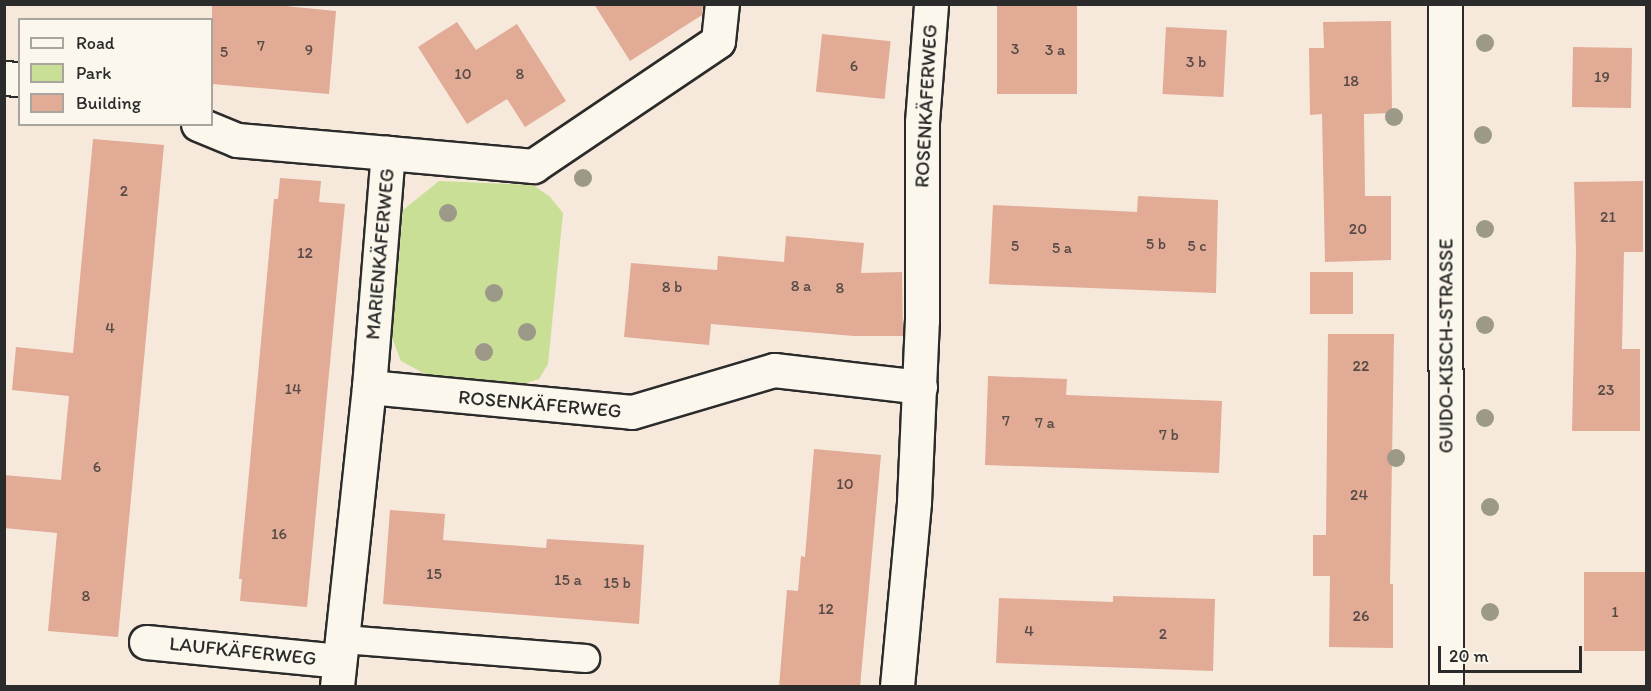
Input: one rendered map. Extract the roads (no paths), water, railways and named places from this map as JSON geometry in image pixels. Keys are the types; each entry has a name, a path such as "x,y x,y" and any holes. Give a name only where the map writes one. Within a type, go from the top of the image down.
{"street":[{"name":"MARIENKÄFERWEG","path":"340,662 369,387 388,153 533,166 718,41 722,4"},
{"name":"ROSENKÄFERWEG","path":"897,687 914,502 920,387 922,122 931,4"},
{"name":"GUIDO-KISCH-STRASSE","path":"1445,4 1446,687"},
{"path":"203,126 237,140 388,153"},
{"name":"ROSENKÄFERWEG","path":"369,387 632,412 774,370 920,387"},
{"name":"LAUFKÄFERWEG","path":"146,642 340,662"}],"lane":[{"path":"340,662 585,658"}]}
